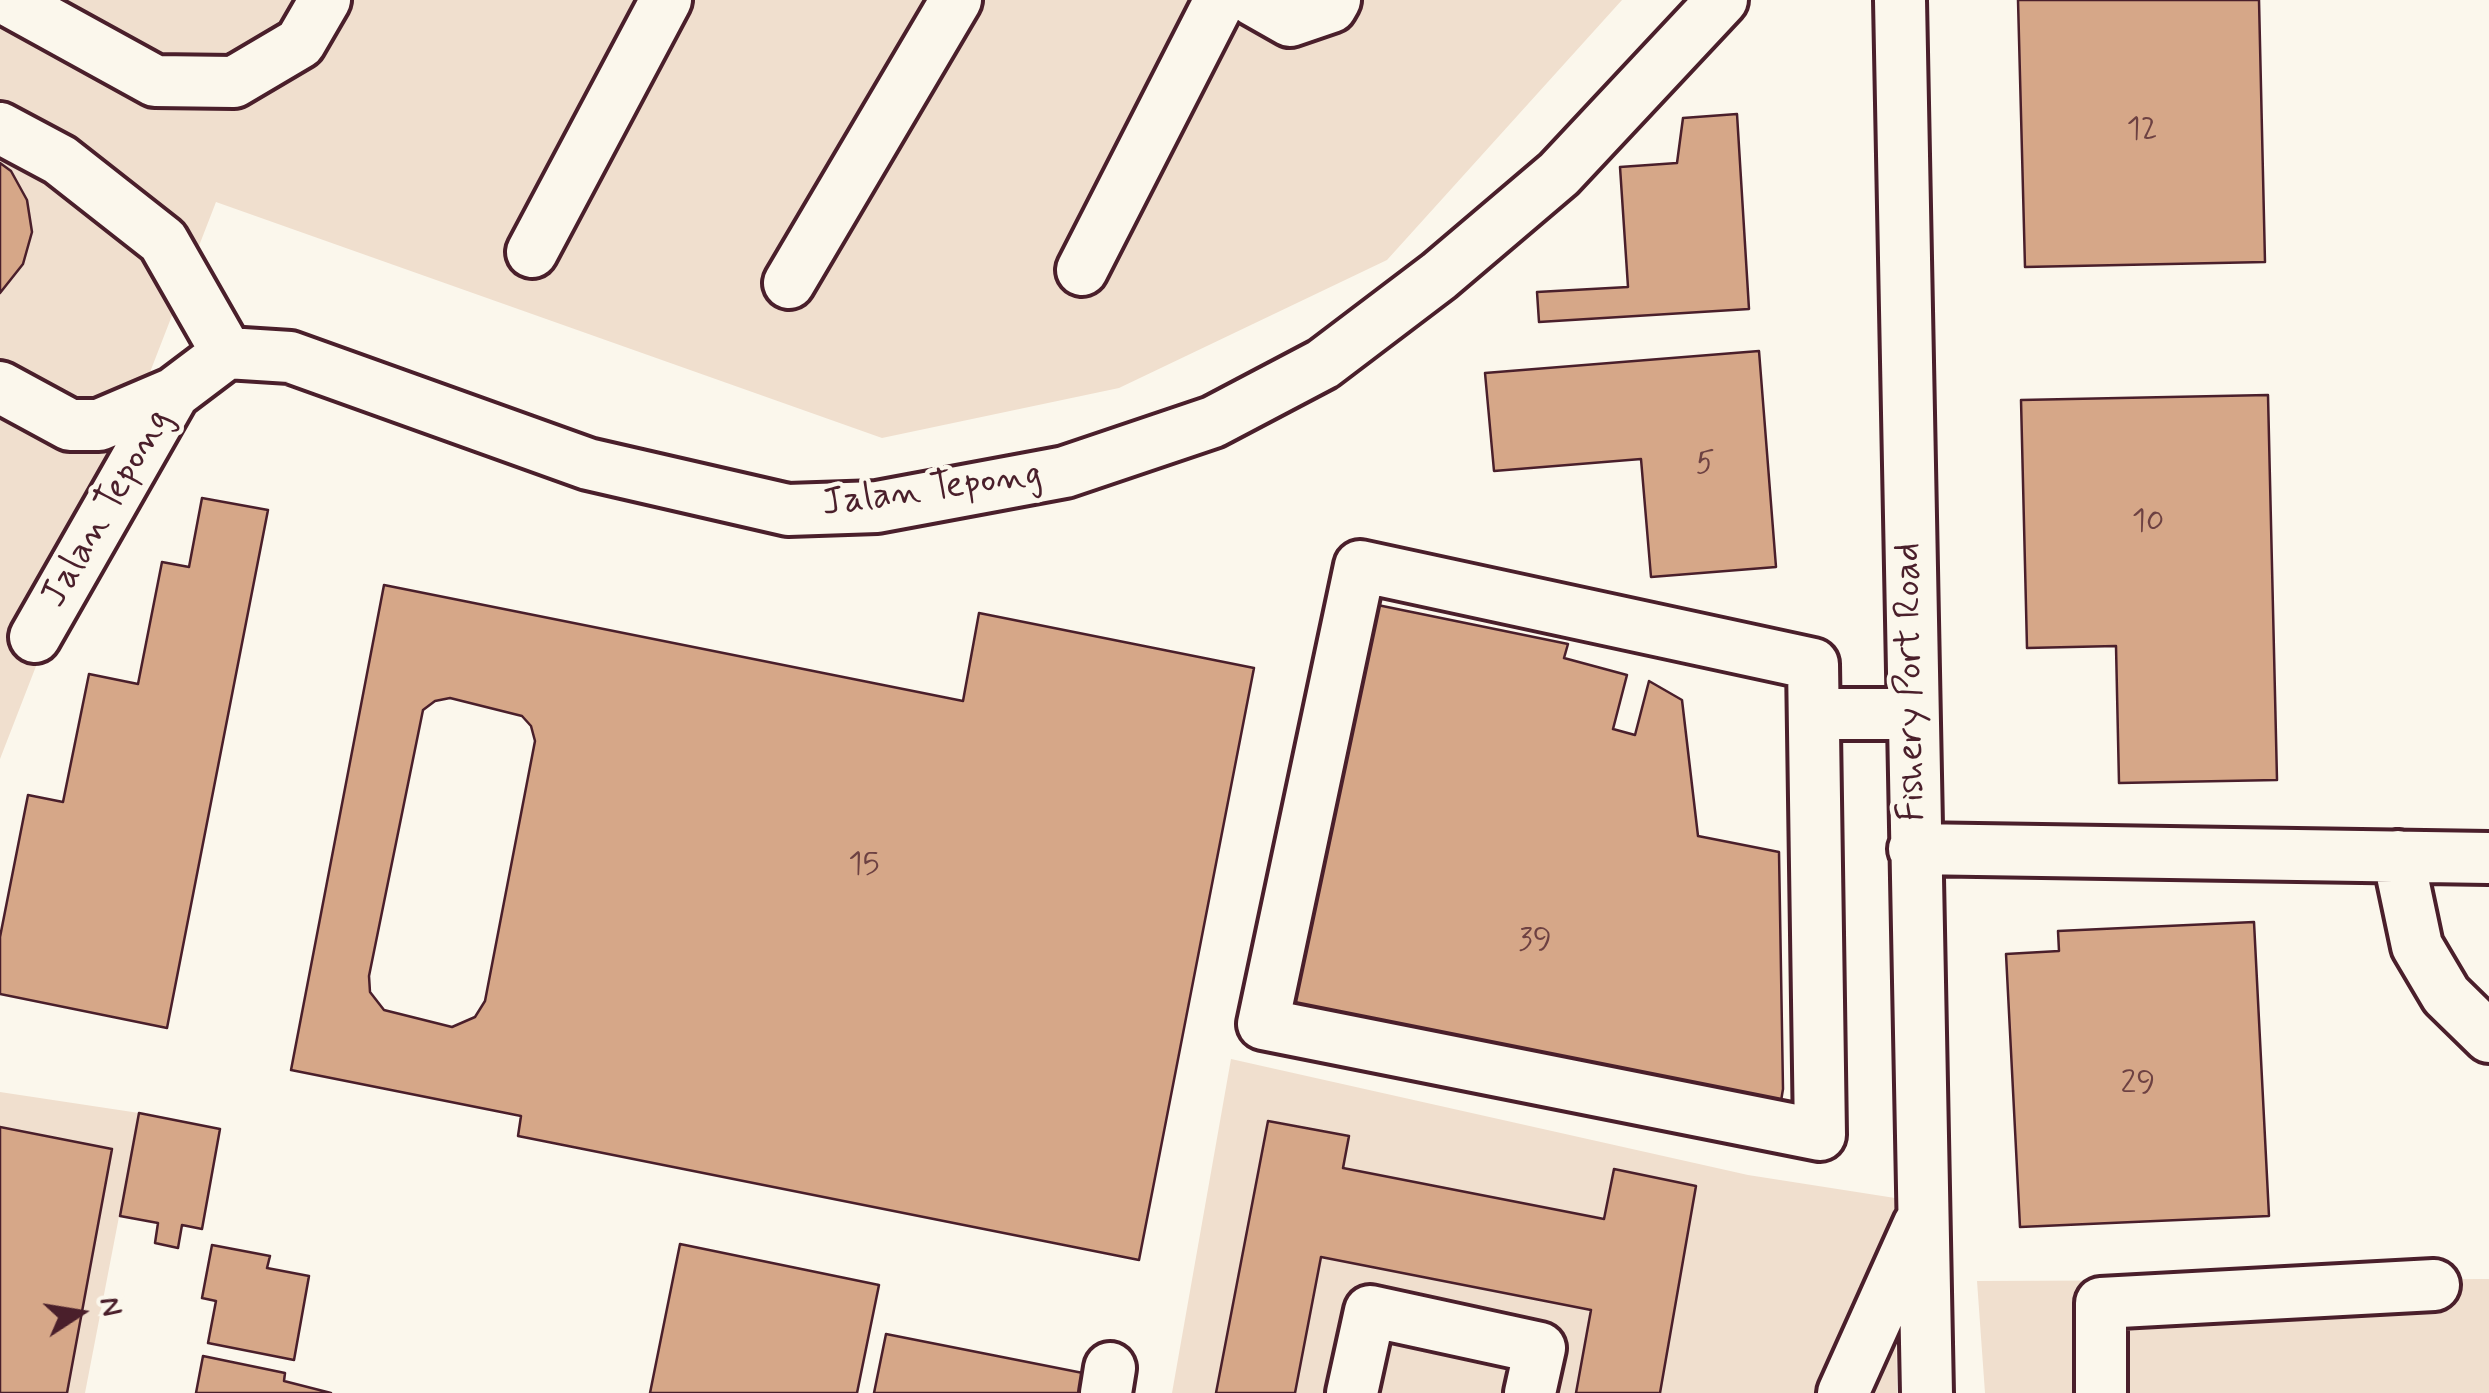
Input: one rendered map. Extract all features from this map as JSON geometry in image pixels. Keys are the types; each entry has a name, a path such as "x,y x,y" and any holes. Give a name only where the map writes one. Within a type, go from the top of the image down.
{"street":[{"path":"8,0 154,81 234,82 300,43 325,0"},
{"path":"532,252 666,0"},
{"path":"789,282 956,0"},
{"path":"1082,270 1220,0"},
{"path":"1253,0 1290,21 1331,7 1336,0"},
{"name":"Jalan Tepong","path":"35,636 174,392 227,352 290,357 588,464 788,510 877,507 1065,472 1213,422 1323,364 1439,276 1558,174 1722,0"},
{"name":"Fishery Port Road","path":"1900,0 1914,849 2489,858"},
{"path":"0,128 60,160 163,240 227,352"},
{"path":"0,387 70,425 99,425 174,392"},
{"path":"1360,566 1812,664 1814,714 1820,1135 1264,1024 1360,566"},
{"path":"1814,714 1912,714"},
{"path":"1914,849 1926,1210 1927,1393"},
{"path":"2398,856 2417,946 2446,996 2489,1037"},
{"path":"1844,1393 1926,1210"},
{"path":"2102,1393 2101,1303 2434,1285"},
{"path":"1352,1393 1370,1311 1540,1348 1530,1393"}],"shaded area":[{"path":"0,0 1622,0 1387,260 1119,388 882,438 216,202 0,759"},
{"path":"1231,1059 1748,1175 1895,1198 1897,1393 1172,1393"},
{"path":"0,1092 139,1113 85,1393 0,1393"},
{"path":"2489,1279 2489,1393 1985,1393 1977,1281"}],"building":[{"path":"2018,0 2259,0 2265,262 2025,267"},
{"path":"1737,114 1749,309 1539,322 1537,292 1628,287 1620,167 1677,163 1683,118"},
{"path":"0,163 11,171 27,200 32,232 23,264 0,293"},
{"path":"1759,351 1776,567 1651,577 1641,459 1494,471 1485,373"},
{"path":"2268,395 2277,780 2119,783 2116,646 2027,648 2021,400"},
{"path":"202,498 268,510 167,1028 0,994 0,937 28,795 63,802 89,674 138,684 162,562 189,567"},
{"path":"384,585 963,701 979,613 1254,668 1139,1260 518,1136 521,1116 291,1070","holes":["450,698 522,716 531,726 535,741 485,1001 475,1017 452,1027 384,1010 370,992 369,976 423,710 435,701"]},
{"path":"1358,601 1568,644 1564,658 1627,675 1613,729 1635,735 1649,681 1682,700 1698,836 1779,852 1783,1089 1774,1144 1270,1032"},
{"path":"2254,922 2269,1216 2020,1227 2006,954 2059,951 2058,931"},
{"path":"139,1113 220,1129 202,1229 182,1225 178,1248 155,1243 158,1223 120,1216"},
{"path":"1268,1121 1349,1136 1343,1168 1604,1219 1614,1169 1696,1186 1660,1393 1576,1393 1591,1310 1321,1257 1295,1393 1216,1393"},
{"path":"0,1127 112,1149 67,1393 0,1393"},
{"path":"680,1244 879,1285 857,1393 650,1393"},
{"path":"212,1245 270,1256 267,1268 309,1276 294,1360 208,1343 216,1301 202,1298"},
{"path":"886,1334 1093,1375 1090,1393 874,1393"},
{"path":"203,1356 285,1373 284,1381 331,1393 196,1393"}]}
